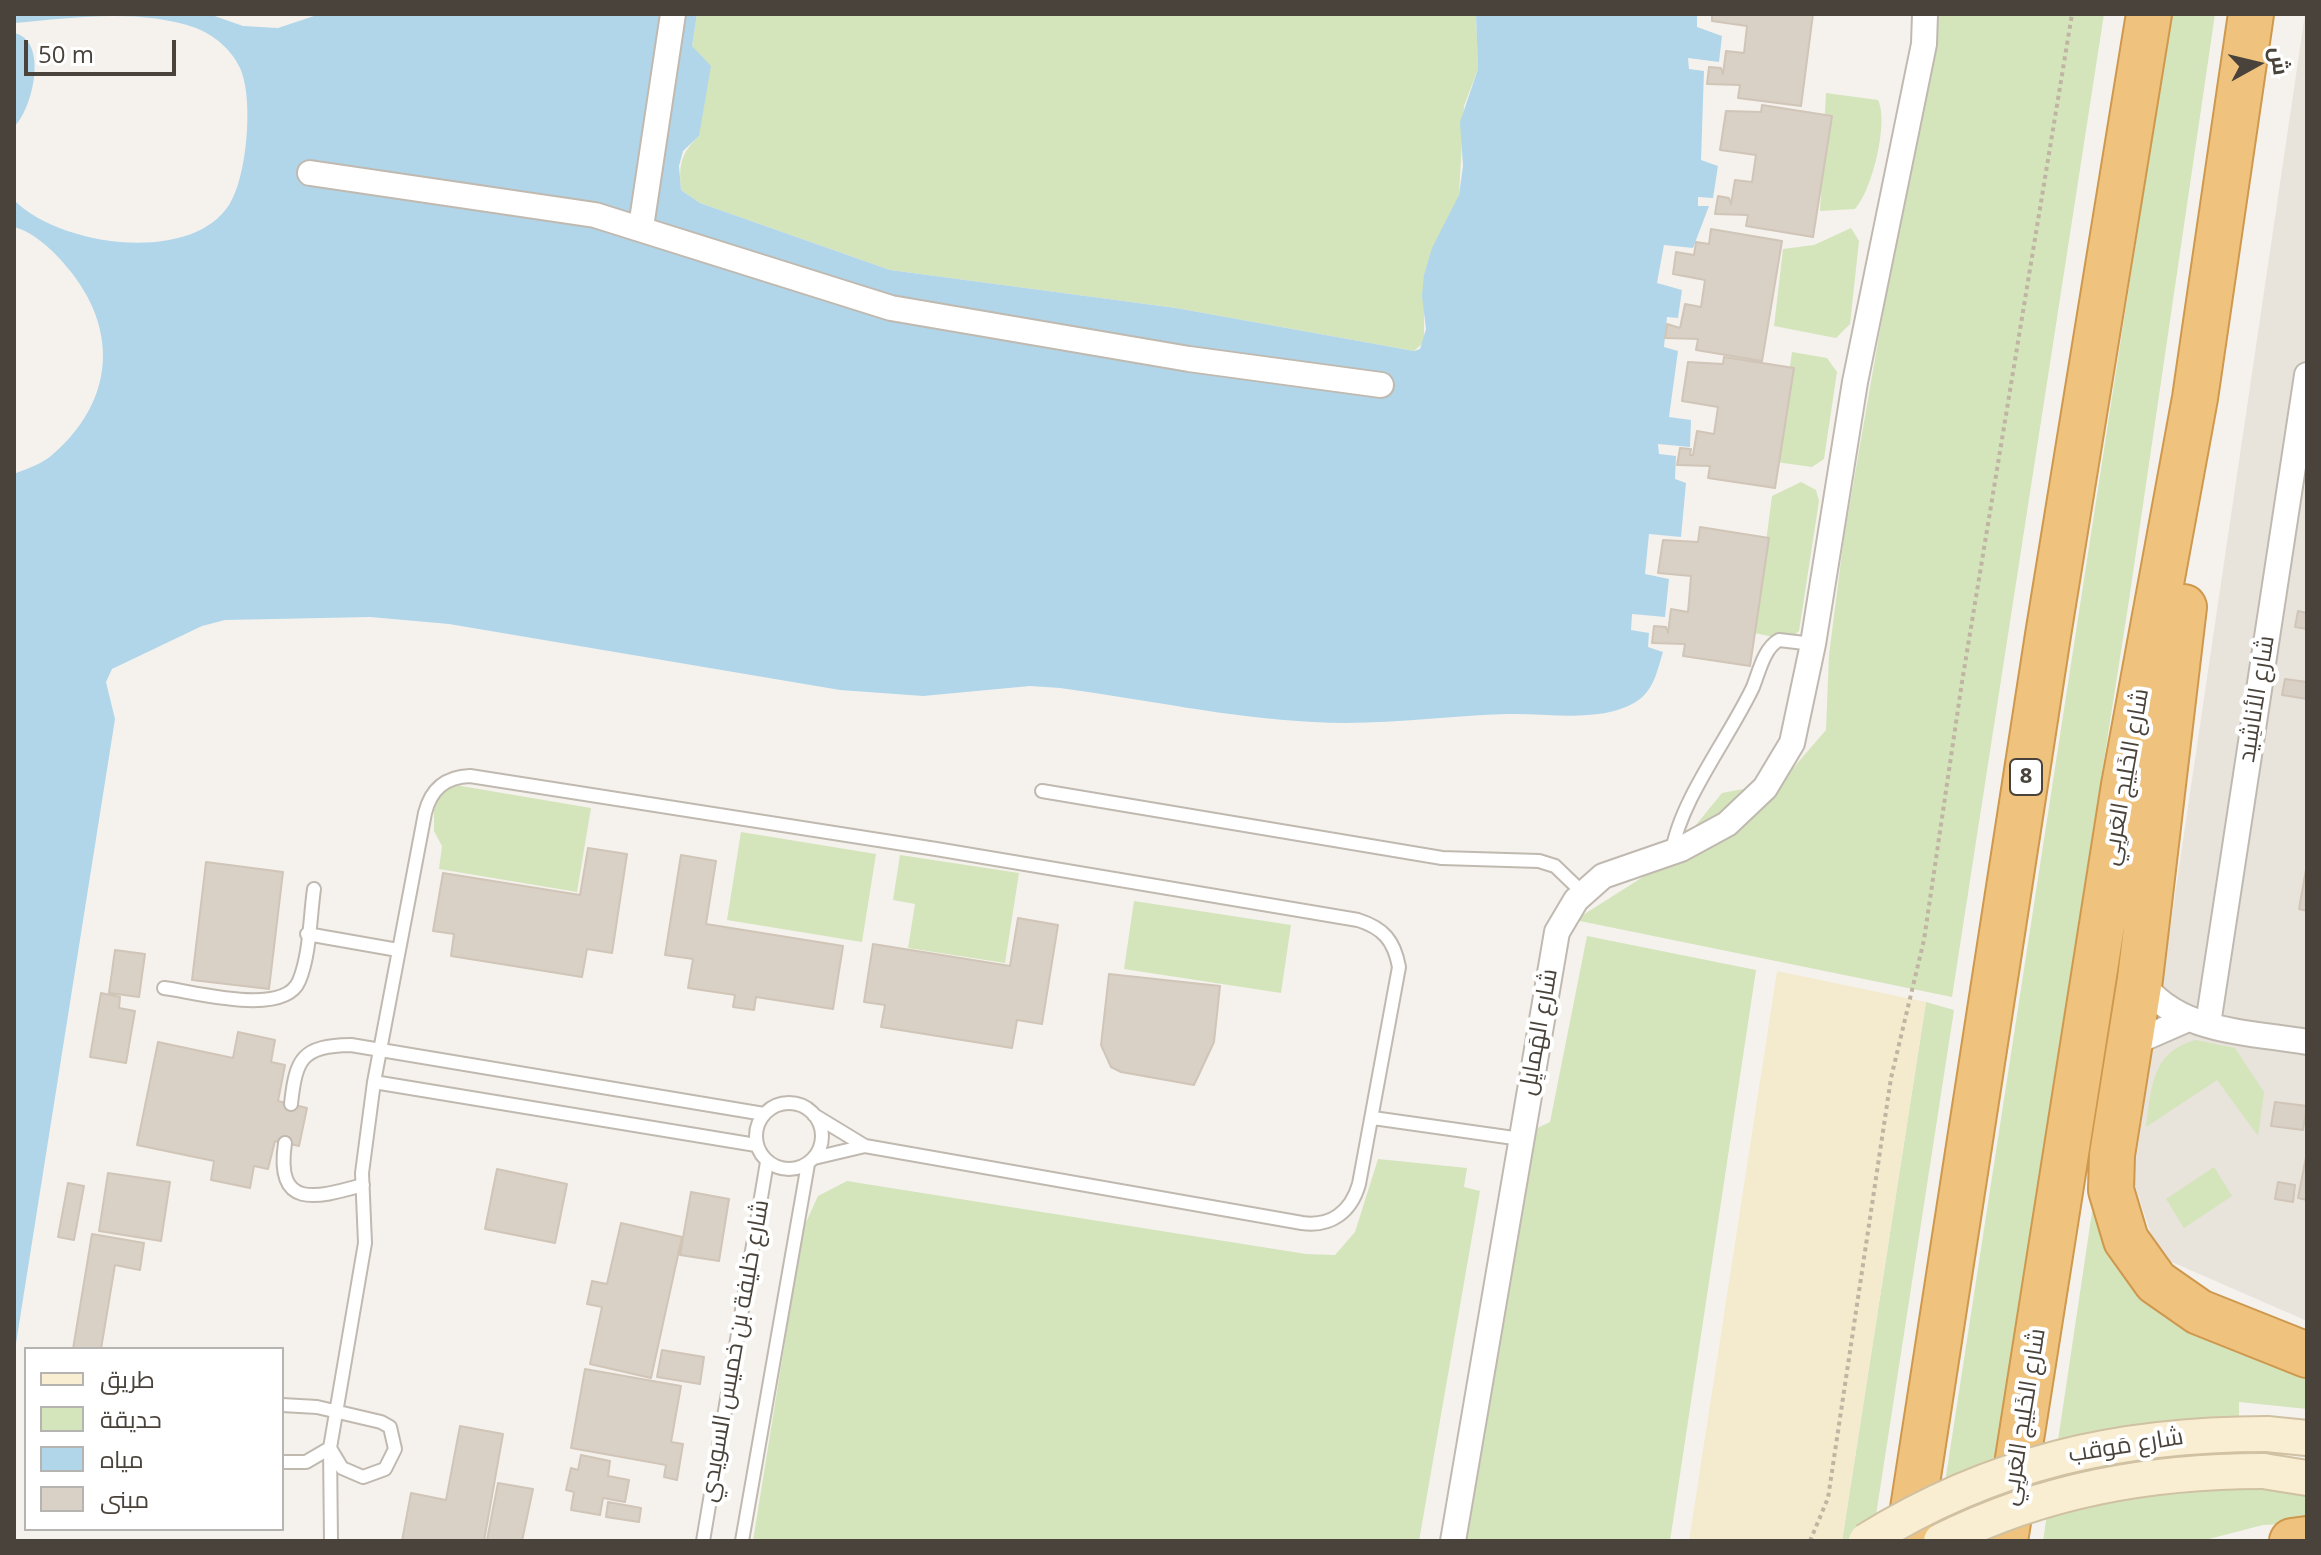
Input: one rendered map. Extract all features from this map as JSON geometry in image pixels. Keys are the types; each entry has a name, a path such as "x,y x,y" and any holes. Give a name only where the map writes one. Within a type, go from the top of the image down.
{"highway":[{"name":"8","path":"1908,1541 2050,620 2149,14"},
{"name":"شارع الخَلِيج العَربِي","path":"2005,1541 2124,785 2195,398 2251,14"},
{"path":"2195,398 2202,418 2203,450 2140,979 2112,1155 2111,1190 2126,1240 2139,1264 2180,1302 2307,1355"},
{"path":"2292,1541 2307,1539"}],"main road":[{"name":"شارع مَوقب","path":"1866,1541 1953,1494 2075,1452 2190,1435 2267,1434 2307,1438"},
{"name":"شارع مَوقب","path":"1941,1541 2024,1505 2083,1488 2203,1471 2263,1471 2307,1478"}],"street":[{"path":"641,227 673,14"},
{"name":"شارع الهَمايِل","path":"1453,1541 1553,950 1565,915 1583,893 1620,868 1672,852 1727,824 1765,788 1792,743 1801,713 1854,389 1924,44 1925,14"},
{"path":"310,173 595,215 891,308 1189,359 1381,385"},
{"name":"شارع الأناشِيد","path":"2197,1022 2307,375"},
{"path":"2140,979 2155,999 2197,1022 2307,1042"},
{"path":"2131,1044 2197,1022"}],"lane":[{"path":"1672,852 1682,814 1739,716 1768,650 1779,640 1813,644"},
{"path":"331,1541 330,1448 365,1243 363,1185 374,1082 427,803 440,785 459,776 470,776 1358,920 1387,935 1396,950 1399,967 1359,1184 1351,1205 1334,1219 1313,1225 865,1146 793,1103 777,1105 764,1114 756,1128 756,1145 767,1162 787,1170 865,1146"},
{"path":"1042,791 1442,858 1539,861 1555,866 1583,893"},
{"path":"164,988 268,1002 288,995 300,979 314,889"},
{"path":"307,934 398,950"},
{"path":"291,1104 296,1070 312,1050 324,1045 381,1048 764,1114"},
{"path":"374,1082 756,1145"},
{"path":"811,1161 822,1136 814,1115"},
{"path":"1373,1118 1521,1139"},
{"path":"285,1143 282,1174 293,1190 311,1197 363,1185"},
{"name":"شارع خليفة بن خميس السويدي","path":"742,1541 811,1161"},
{"name":"شارع خليفة بن خميس السويدي","path":"703,1541 767,1162"},
{"path":"284,1405 317,1407 381,1422 390,1427 395,1449 385,1469 363,1477 342,1468 330,1448"},
{"path":"284,1462 306,1462 330,1448"}],"path":[{"path":"1810,1541 1828,1498 1891,1078 1924,940 1962,682 2072,14"}],"shaded area":[{"path":"2305,14 2307,1321 2158,1256 2133,1179"}],"green space":[{"path":"697,14 1476,14 1478,69 1464,106 1459,195 1424,275 1424,342 1414,351 1176,308 890,270 700,203 681,190 680,174 684,154 699,136 692,46"},
{"path":"1935,14 2104,14 1952,997 1575,920 1665,863 1722,793 1781,782 1826,730 1829,655 1844,537"},
{"path":"2171,14 2215,14 2129,600 1982,1541 1936,1541"},
{"path":"1826,93 1878,100 1881,110 1880,139 1873,172 1855,209 1820,211"},
{"path":"1851,228 1859,241 1850,324 1836,338 1774,326 1783,249 1814,245"},
{"path":"1792,352 1827,358 1837,372 1824,459 1812,467 1776,462"},
{"path":"1801,482 1816,490 1819,501 1799,631 1789,640 1754,633 1772,496"},
{"path":"455,785 591,808 577,892 439,869 442,846 434,831 434,810 441,793"},
{"path":"741,832 876,854 862,942 727,920"},
{"path":"900,855 1019,873 1005,963 908,948 915,904 893,900"},
{"path":"1134,901 1291,925 1281,993 1124,969"},
{"path":"1587,936 1756,970 1670,1541 1461,1541 1527,1133 1550,1122"},
{"path":"1926,1002 1954,1010 1872,1541 1842,1541"},
{"path":"2196,1040 2235,1048 2264,1092 2258,1136 2217,1080 2146,1127 2153,1085 2162,1062 2170,1053"},
{"path":"1378,1159 1467,1168 1464,1187 1480,1191 1419,1541 753,1541 803,1229 818,1196 847,1181 1306,1254 1335,1255 1355,1232"},
{"path":"2214,1167 2232,1196 2184,1228 2166,1199"},
{"path":"2095,1192 2109,1232 2307,1365 2307,1409 2239,1402 2239,1480 2307,1485 2307,1523 2263,1525 2201,1541 2043,1541"}],"sand":[{"path":"1777,971 1926,1002 1842,1541 1689,1541"}],"water":[{"path":"14,14 209,14 243,26 278,28 320,14 697,14 692,46 711,66 699,136 683,151 679,166 681,190 700,203 890,270 1176,308 1414,351 1420,349 1426,329 1422,296 1424,275 1432,248 1459,195 1463,166 1460,122 1478,69 1476,14 1697,14 1697,27 1722,36 1719,62 1688,58 1689,69 1704,71 1701,160 1718,166 1713,198 1698,197 1698,206 1709,206 1693,248 1664,245 1657,283 1682,290 1678,318 1667,317 1664,347 1678,351 1669,417 1691,420 1690,447 1658,444 1659,454 1676,456 1675,479 1686,483 1681,537 1649,534 1645,574 1669,579 1665,617 1632,614 1631,630 1649,633 1648,647 1663,652 1654,680 1646,693 1634,703 1605,713 1572,716 1508,714 1338,723 1281,720 1030,686 923,696 840,690 449,624 370,617 225,620 202,626 112,669 106,682 115,719 14,1356 14,474 48,458 72,435 87,414 102,368 102,344 87,296 71,272 38,239 14,227 14,200 35,216 61,229 92,238 156,242 185,236 210,224 229,205 235,193 244,158 247,98 237,61 222,44 196,28 129,16 14,23"},
{"path":"14,33 25,38 31,48 34,76 27,106 14,127"}],"building":[{"path":"1712,14 1813,14 1801,106 1738,98 1740,85 1707,84 1709,67 1721,68 1723,74 1726,51 1744,53 1747,26 1712,21"},
{"path":"1762,105 1832,116 1813,237 1746,226 1748,215 1715,214 1718,196 1729,198 1731,204 1735,180 1752,182 1756,155 1720,150 1726,111 1761,112"},
{"path":"1711,229 1782,241 1762,361 1696,350 1698,339 1665,338 1667,324 1680,328 1685,304 1701,307 1705,280 1673,274 1676,252 1694,255 1696,242 1709,244"},
{"path":"1724,357 1794,368 1775,488 1708,478 1710,466 1677,465 1680,448 1691,449 1690,455 1693,455 1697,431 1714,434 1718,407 1682,401 1688,362 1723,364"},
{"path":"1700,527 1769,538 1750,666 1683,656 1685,644 1652,643 1654,626 1666,627 1668,633 1671,609 1688,612 1691,576 1658,573 1663,540 1698,542"},
{"path":"2298,611 2307,613 2307,629 2295,627"},
{"path":"2285,679 2307,682 2307,699 2282,695"},
{"path":"588,848 627,854 612,953 587,949 582,977 451,956 454,934 433,931 443,873 580,895"},
{"path":"681,855 716,861 706,924 843,946 833,1009 756,997 754,1010 733,1007 735,995 688,988 693,959 665,955"},
{"path":"206,862 283,872 269,989 192,980"},
{"path":"2307,864 2307,911 2299,909"},
{"path":"1018,918 1058,925 1042,1024 1017,1020 1012,1048 881,1027 885,1005 864,1002 873,944 1010,966"},
{"path":"115,950 145,954 139,997 109,993"},
{"path":"1109,974 1220,986 1214,1042 1194,1085 1121,1072 1111,1067 1101,1045"},
{"path":"101,993 120,997 119,1008 135,1011 126,1063 90,1057"},
{"path":"238,1032 275,1040 271,1062 285,1065 278,1101 307,1108 299,1146 275,1141 268,1169 254,1166 250,1188 211,1180 214,1161 137,1145 158,1042 233,1058"},
{"path":"2275,1102 2307,1106 2303,1130 2271,1126"},
{"path":"2307,1152 2307,1200 2298,1198"},
{"path":"497,1169 567,1184 555,1243 485,1229"},
{"path":"108,1173 170,1182 161,1241 99,1231"},
{"path":"2278,1182 2295,1185 2293,1202 2275,1199"},
{"path":"68,1183 84,1186 74,1240 58,1237"},
{"path":"691,1192 729,1199 719,1261 680,1255"},
{"path":"621,1223 682,1237 651,1378 590,1364 602,1307 587,1304 592,1281 607,1284"},
{"path":"92,1234 144,1243 140,1270 115,1265 101,1347 73,1347"},
{"path":"662,1350 704,1357 700,1384 657,1377"},
{"path":"585,1369 681,1386 671,1442 683,1444 677,1480 664,1477 666,1465 571,1448"},
{"path":"460,1426 503,1434 484,1541 402,1541 411,1493 446,1500"},
{"path":"581,1455 610,1461 608,1476 629,1480 625,1502 603,1498 600,1515 571,1510 574,1492 566,1490 571,1468 578,1470"},
{"path":"498,1483 533,1489 522,1541 487,1540"},
{"path":"608,1502 641,1508 639,1522 606,1517"}]}
